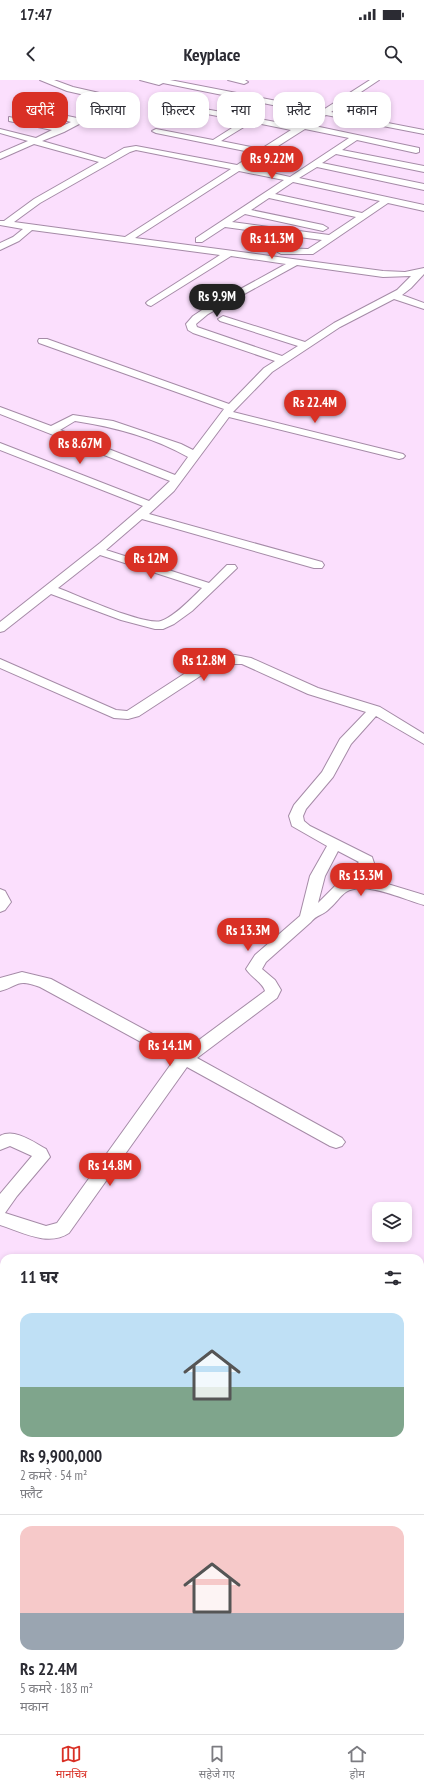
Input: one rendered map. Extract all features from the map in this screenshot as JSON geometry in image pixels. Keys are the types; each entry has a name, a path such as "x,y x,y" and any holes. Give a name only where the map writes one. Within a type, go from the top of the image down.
{"street":[{"path":"44,80 61,84 70,89 83,92"},
{"path":"144,80 273,103"},
{"path":"232,80 244,82"},
{"path":"325,112 375,80"},
{"path":"325,113 424,132"},
{"path":"0,156 76,122"},
{"path":"53,128 61,130"},
{"path":"213,143 237,128"},
{"path":"126,240 300,128 356,137 416,150"},
{"path":"0,131 107,162"},
{"path":"156,131 262,152"},
{"path":"199,240 356,137"},
{"path":"3,223 127,150 136,148 238,168 424,208"},
{"path":"336,151 424,168"},
{"path":"316,164 424,187"},
{"path":"268,196 363,216"},
{"path":"137,233 306,253 310,252 387,200"},
{"path":"244,211 340,232"},
{"path":"3,223 391,275 405,275 422,272"},
{"path":"223,224 331,238"},
{"path":"0,247 16,239 30,227"},
{"path":"151,303 228,254"},
{"path":"283,360 197,332 192,328 191,324 196,318 205,312 294,263"},
{"path":"1,627 152,506 177,480 229,411 255,382 305,345 337,325 408,286 422,272"},
{"path":"393,295 424,306"},
{"path":"222,319 305,345"},
{"path":"43,341 229,411 399,456"},
{"path":"0,410 177,480"},
{"path":"52,430 73,418 112,424 177,446 195,456"},
{"path":"0,446 152,506"},
{"path":"141,515 318,565"},
{"path":"98,550 210,587"},
{"path":"50,589 155,626 163,625 175,618 232,568"},
{"path":"0,663 121,715 134,713 216,661 236,658 313,691 375,710 424,740"},
{"path":"351,884 352,876 368,861 365,858 305,829 297,822 296,816 299,808 328,774 345,742 375,710"},
{"path":"0,1218 46,1233 57,1232 63,1228 184,1059 271,994 273,990 272,986 256,972 254,969 256,964 302,922 309,913 314,886 322,862 336,844"},
{"path":"309,913 321,910 339,890 351,884 365,884 424,900"},
{"path":"0,894 4,902 0,907"},
{"path":"0,986 11,979 20,977 39,981 72,995 184,1059 336,1142"},
{"path":"0,1144 9,1139 13,1140 40,1153 41,1157 11,1191 0,1208"}]}
